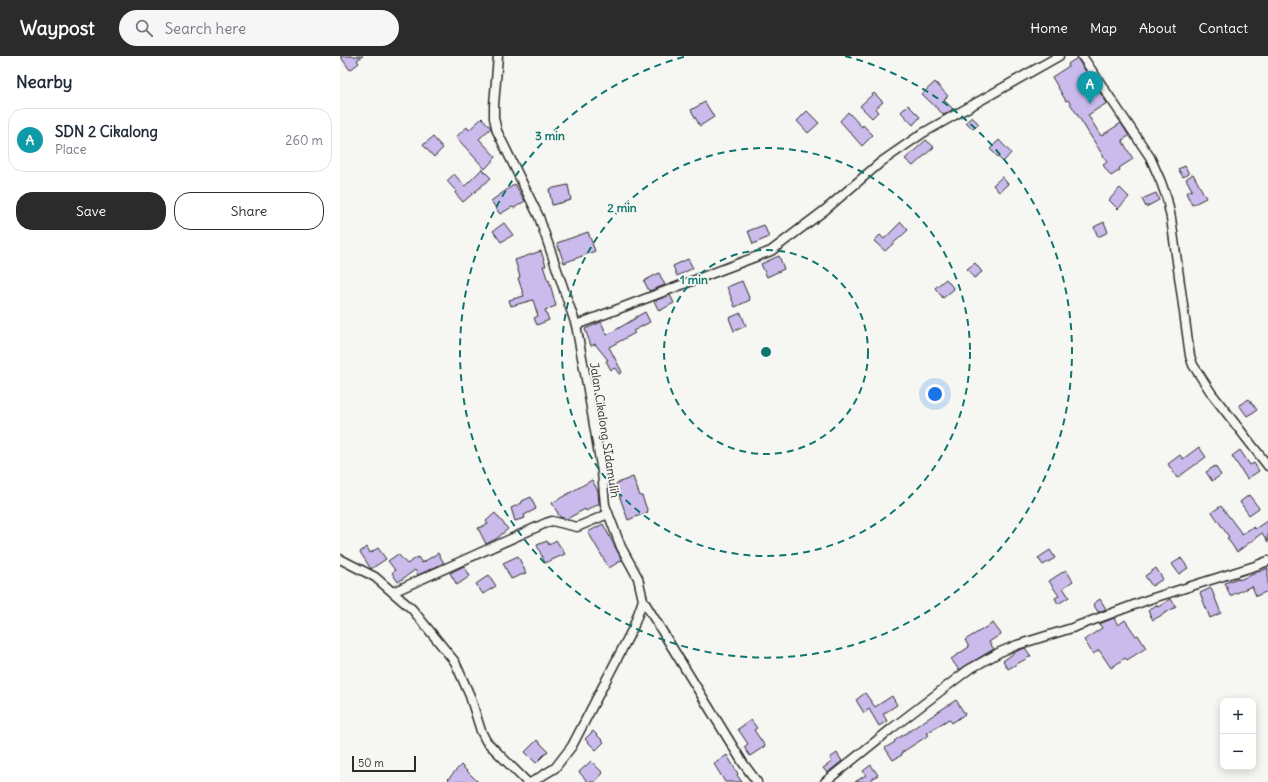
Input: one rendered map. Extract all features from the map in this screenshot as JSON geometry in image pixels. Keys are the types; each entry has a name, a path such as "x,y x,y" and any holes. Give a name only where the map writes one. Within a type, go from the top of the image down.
{"street":[{"name":"Jalan Cikalong SIdamulih","path":"498,56 494,105 494,118 497,130 539,217 576,325 602,472 605,505 621,548 638,578 643,600"},
{"path":"576,325 771,251 825,210 881,162 901,147 1059,56"},
{"path":"1082,56 1150,157 1161,182 1167,199 1171,218 1188,346 1193,365 1212,394 1268,466"},
{"path":"393,592 546,523 552,521 577,527 608,514"},
{"path":"340,559 375,577 412,609 455,662 466,685 481,731 486,741 527,782"},
{"path":"826,782 891,729 968,670 1000,652 1017,645 1072,628 1199,582 1255,566 1268,560"},
{"path":"532,782 555,768 572,746 633,628 643,600"},
{"path":"643,600 743,763 758,782"}],"building":[{"path":"340,56 363,56 357,60 359,63 350,70"},
{"path":"1077,58 1107,103 1088,115 1101,136 1121,123 1129,136 1122,140 1133,159 1119,168 1120,170 1111,176 1103,165 1107,162 1068,100 1066,101 1052,77 1069,66 1068,64"},
{"path":"935,82 948,96 944,100 953,109 944,115 922,94"},
{"path":"874,93 883,102 875,109 878,112 872,118 860,106"},
{"path":"705,102 714,117 700,126 691,110"},
{"path":"908,105 920,117 913,125 901,112"},
{"path":"807,111 819,123 808,133 797,121"},
{"path":"848,112 862,127 863,125 873,135 862,146 840,121"},
{"path":"972,117 979,124 973,129 966,122"},
{"path":"482,118 491,128 479,139 496,157 485,169 456,137 467,127 469,130"},
{"path":"433,137 443,148 434,157 423,145"},
{"path":"926,140 934,147 913,166 905,159"},
{"path":"999,140 1011,153 1003,162 990,149"},
{"path":"1185,166 1189,174 1183,177 1178,169"},
{"path":"482,169 491,178 463,202 447,181 454,174 465,186"},
{"path":"1193,174 1206,198 1192,205 1186,193 1192,190 1186,179"},
{"path":"1002,177 1008,184 999,192 993,185"},
{"path":"515,184 525,201 500,214 491,201"},
{"path":"568,185 571,200 552,205 549,189"},
{"path":"1120,188 1129,197 1118,209 1109,200"},
{"path":"1156,193 1159,200 1146,207 1142,199"},
{"path":"901,222 908,230 885,251 874,241 880,235 884,239"},
{"path":"1104,222 1108,232 1098,237 1094,227"},
{"path":"504,223 513,235 501,242 493,231"},
{"path":"764,225 769,237 753,244 748,231"},
{"path":"588,232 595,251 564,263 557,243"},
{"path":"541,251 546,266 543,266 548,281 549,280 556,306 545,310 549,320 537,325 534,318 538,316 533,300 511,306 509,300 524,296 518,278 520,277 515,260"},
{"path":"779,256 784,269 767,277 761,264"},
{"path":"688,259 693,268 677,276 673,266"},
{"path":"975,263 982,272 974,278 967,269"},
{"path":"659,273 665,285 649,291 644,281"},
{"path":"946,279 954,289 943,298 935,288"},
{"path":"742,281 750,300 735,307 727,287"},
{"path":"670,295 674,303 659,311 654,301"},
{"path":"645,312 650,322 633,331 635,333 609,347 622,372 619,374 615,368 611,370 606,361 608,360 595,344 591,346 585,329 601,322 607,335"},
{"path":"741,313 746,326 734,331 729,318"},
{"path":"1249,399 1257,410 1247,416 1239,405"},
{"path":"1199,447 1206,457 1177,478 1168,464 1180,455 1183,459"},
{"path":"1240,450 1250,465 1254,463 1259,471 1247,479 1232,456"},
{"path":"1215,466 1221,475 1212,481 1206,472"},
{"path":"633,477 648,512 628,520 615,484"},
{"path":"592,480 598,491 599,504 586,511 585,509 567,519 560,517 552,503"},
{"path":"1249,495 1259,508 1249,515 1240,502"},
{"path":"531,497 536,509 524,515 525,518 515,521 511,508"},
{"path":"1221,506 1242,534 1253,527 1255,529 1268,520 1268,542 1262,533 1237,552 1212,512"},
{"path":"495,513 508,529 496,539 486,544 478,528 488,524 486,521"},
{"path":"603,524 622,560 609,568 588,532"},
{"path":"556,540 565,554 545,563 537,545 547,541 549,545"},
{"path":"367,547 370,553 378,548 386,559 371,569 360,552"},
{"path":"1050,550 1055,558 1043,565 1038,558"},
{"path":"438,553 444,563 418,575 415,570 398,582 392,573 395,570 388,561 398,554 407,564 418,557 422,563"},
{"path":"518,556 526,573 511,579 503,563"},
{"path":"1181,558 1188,568 1179,574 1172,564"},
{"path":"464,566 470,576 457,585 450,573"},
{"path":"1156,568 1163,579 1152,586 1145,576"},
{"path":"1268,568 1268,591 1256,596 1252,586 1230,596 1225,583 1238,578 1239,580"},
{"path":"1066,570 1073,581 1063,588 1069,597 1058,604 1055,598 1059,596 1049,581"},
{"path":"489,575 496,586 483,594 476,584"},
{"path":"1211,588 1221,613 1210,618 1200,593"},
{"path":"1100,599 1106,609 1098,612 1093,604"},
{"path":"1171,599 1176,607 1153,620 1148,611 1156,605 1158,607"},
{"path":"1114,618 1118,625 1125,620 1136,636 1138,635 1146,648 1127,660 1125,658 1111,668 1099,650 1093,654 1084,640 1102,628 1099,624"},
{"path":"993,623 1001,634 989,642 994,649 959,670 951,659 969,647 965,640"},
{"path":"1025,648 1031,656 1008,669 1003,661 1017,651"},
{"path":"865,693 875,707 892,696 897,705 883,714 887,721 879,726 869,709 864,713 856,700"},
{"path":"956,700 965,714 952,723 949,719 927,733 929,735 893,760 885,748"},
{"path":"751,720 757,728 754,730 765,746 750,756 744,747 748,744 738,729"},
{"path":"593,731 604,742 596,750 585,739"},
{"path":"537,740 548,751 536,763 525,752"},
{"path":"837,753 842,761 827,773 823,768 832,762 830,758"},
{"path":"727,755 742,782 725,782 714,764"},
{"path":"591,761 603,773 595,782 588,782 579,772"},
{"path":"461,765 478,782 451,782 448,779"},
{"path":"871,765 878,775 868,782 855,782 866,775 863,771"}],"place":[{"name":"SDN 2 Cikalong","path":"1090,104"}]}
